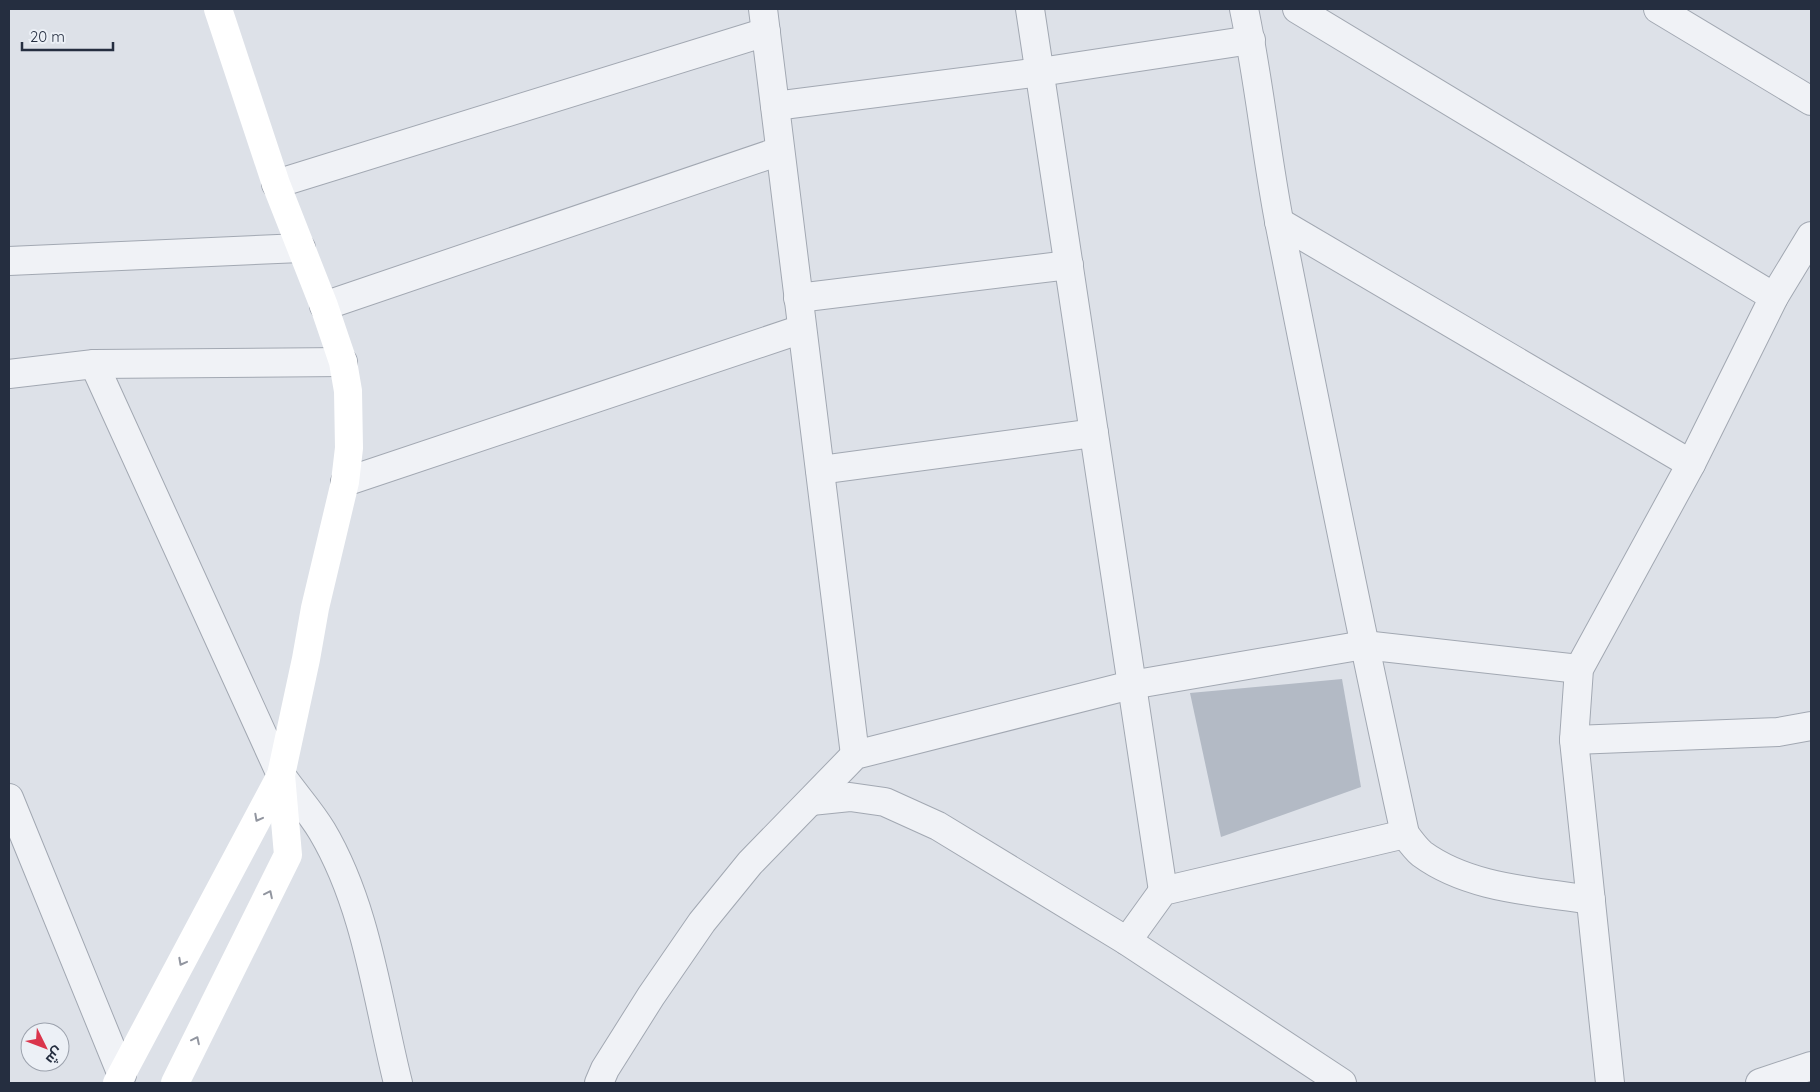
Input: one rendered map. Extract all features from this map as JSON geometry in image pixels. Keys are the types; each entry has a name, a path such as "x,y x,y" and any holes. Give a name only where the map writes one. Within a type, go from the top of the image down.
{"street":[{"path":"120,1079 281,775 315,608 345,482 349,448 348,391 343,362 324,306 276,184 218,9"},
{"path":"1030,9 1163,891"},
{"path":"1244,9 1251,40 1279,222 1364,645 1405,834 1421,854 1445,868 1482,882 1591,900"},
{"path":"1297,9 1774,297"},
{"path":"1658,9 1811,101"},
{"path":"276,184 764,20 855,756"},
{"path":"775,106 1040,72 1251,40"},
{"path":"324,306 780,151"},
{"path":"1279,222 1690,464"},
{"path":"1610,1083 1574,740 1579,669 1690,464 1774,297 1811,236"},
{"path":"9,261 301,248"},
{"path":"798,298 1069,265"},
{"path":"345,482 802,329"},
{"path":"9,374 94,364 343,362"},
{"path":"94,364 281,775 321,830 340,867 356,906 396,1083"},
{"path":"820,470 1094,433"},
{"path":"599,1083 605,1069 651,996 702,922 750,863 855,756 1131,685 1364,645 1579,669"},
{"path":"1574,740 1778,732 1811,726"},
{"path":"175,1083 288,855 281,775"},
{"path":"811,801 850,797 885,802 938,826 1127,941 1342,1083"},
{"path":"9,798 120,1079"},
{"path":"1127,941 1163,891 1405,834"},
{"path":"1760,1083 1811,1066"}],"building":[{"path":"1342,679 1361,787 1221,837 1190,693"}]}
